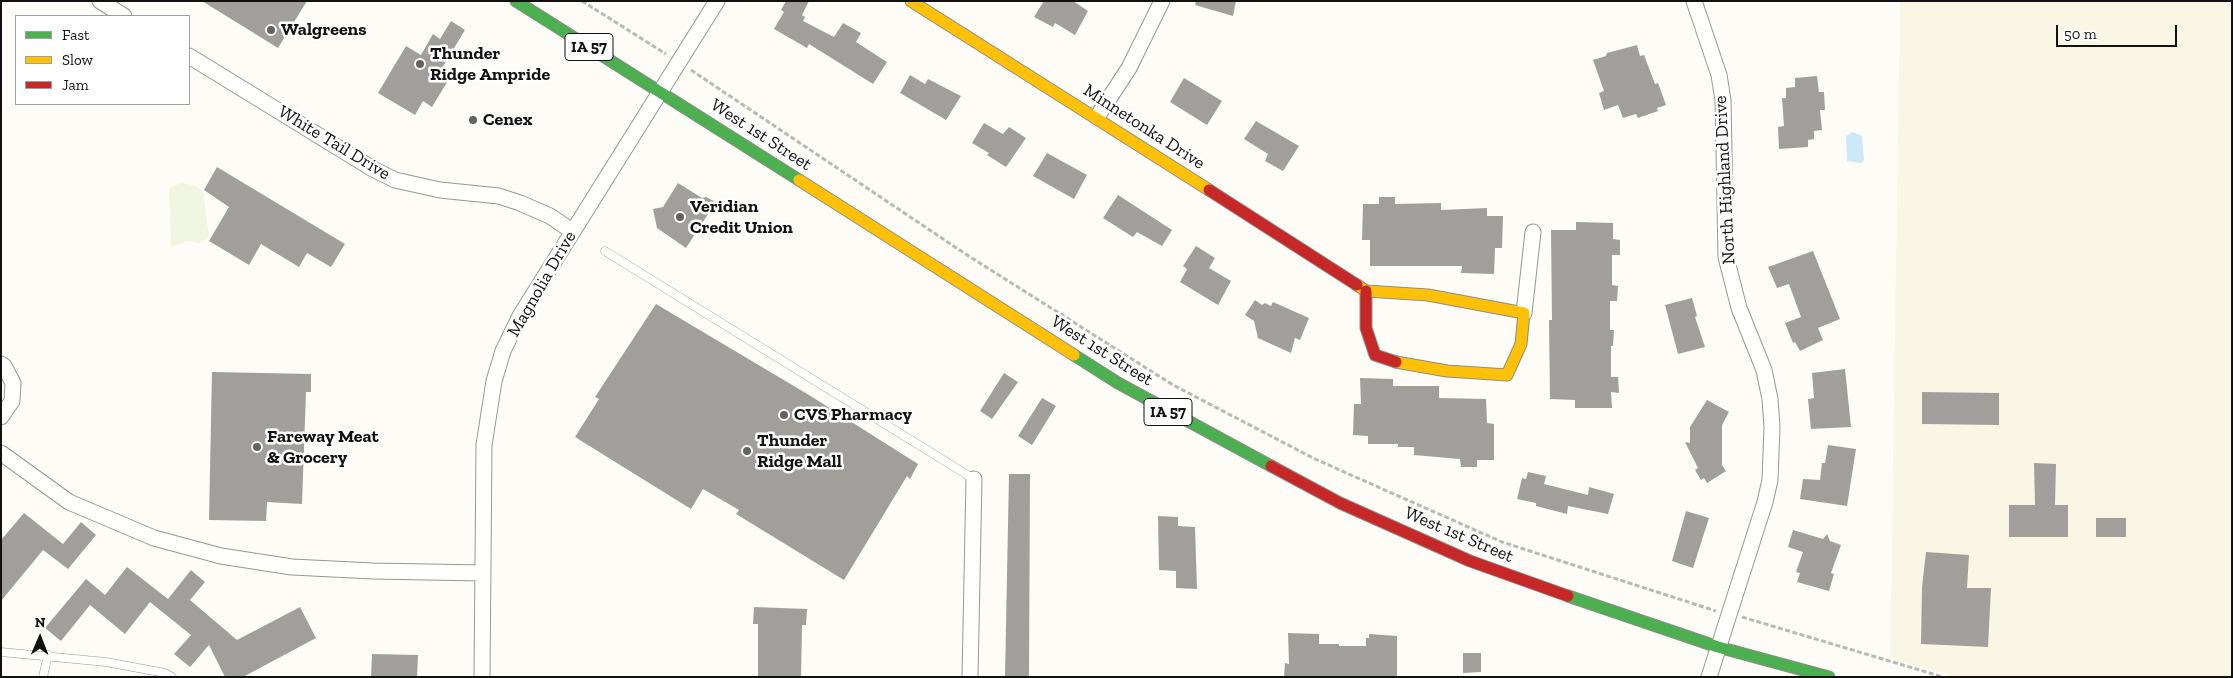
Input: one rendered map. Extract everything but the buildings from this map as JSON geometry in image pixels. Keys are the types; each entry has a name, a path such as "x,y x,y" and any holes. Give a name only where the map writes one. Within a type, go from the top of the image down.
{"main road":[{"name":"West 1st Street","path":"516,1 1118,383 1340,503 1470,561 1615,613 1718,647 1830,677"},
{"name":"Minnetonka Drive","path":"911,1 1362,288"},
{"path":"1362,288 1428,295 1524,313 1521,344 1507,375 1447,371 1399,363 1375,354 1366,328 1362,288"}],"street":[{"path":"100,1 122,15"},
{"name":"Magnolia Drive","path":"482,677 484,445 494,381 503,351 520,316 680,63 717,1"},
{"path":"1097,118 1129,68 1162,1"},
{"name":"North Highland Drive","path":"1694,1 1719,75 1724,100 1726,257 1731,284 1739,308 1764,370 1770,399 1772,426 1770,480 1765,502 1709,677"},
{"name":"White Tail Drive","path":"190,57 394,180 440,190 499,196 550,216 572,231"},
{"path":"1524,313 1533,232"},
{"path":"1,364 13,383 12,401 1,417"},
{"path":"1,453 69,502 154,538 221,556 292,567 483,573"},
{"path":"970,677 974,479"}],"lane":[{"path":"605,251 974,479"},
{"path":"1,652 106,662 165,673 172,677"},
{"path":"42,677 48,655"}],"path":[{"path":"582,1 680,63 964,253 1173,385 1315,459 1502,542 1730,614 1944,677"}],"shaded area":[{"path":"1900,1 2232,1 2232,677 1956,677 1890,658"}],"green space":[{"path":"181,183 197,186 203,191 209,238 199,243 188,241 171,247 169,188"}],"water":[{"path":"1853,132 1862,136 1864,160 1861,163 1847,161 1846,136"}],"traffic: fast":[{"path":"516,1 799,180"},
{"path":"1074,355 1118,383 1271,466"},
{"path":"1568,596 1718,647 1829,677"}],"traffic: slow":[{"path":"911,1 1209,190"},
{"path":"799,180 1074,355"},
{"path":"1357,285 1366,291 1428,295 1524,313 1521,344 1507,375 1447,371 1396,362"}],"traffic: jam":[{"path":"1209,190 1357,285"},
{"path":"1366,291 1366,328 1375,355 1396,362"},
{"path":"1271,466 1340,503 1470,561 1568,596"}],"place":[{"name":"Walgreens","path":"271,30"},
{"name":"Thunder Ridge Ampride","path":"420,64"},
{"name":"Cenex","path":"473,120"},
{"name":"Veridian Credit Union","path":"680,217"},
{"name":"CVS Pharmacy","path":"784,415"},
{"name":"Fareway Meat & Grocery","path":"257,447"},
{"name":"Thunder Ridge Mall","path":"747,451"}]}
